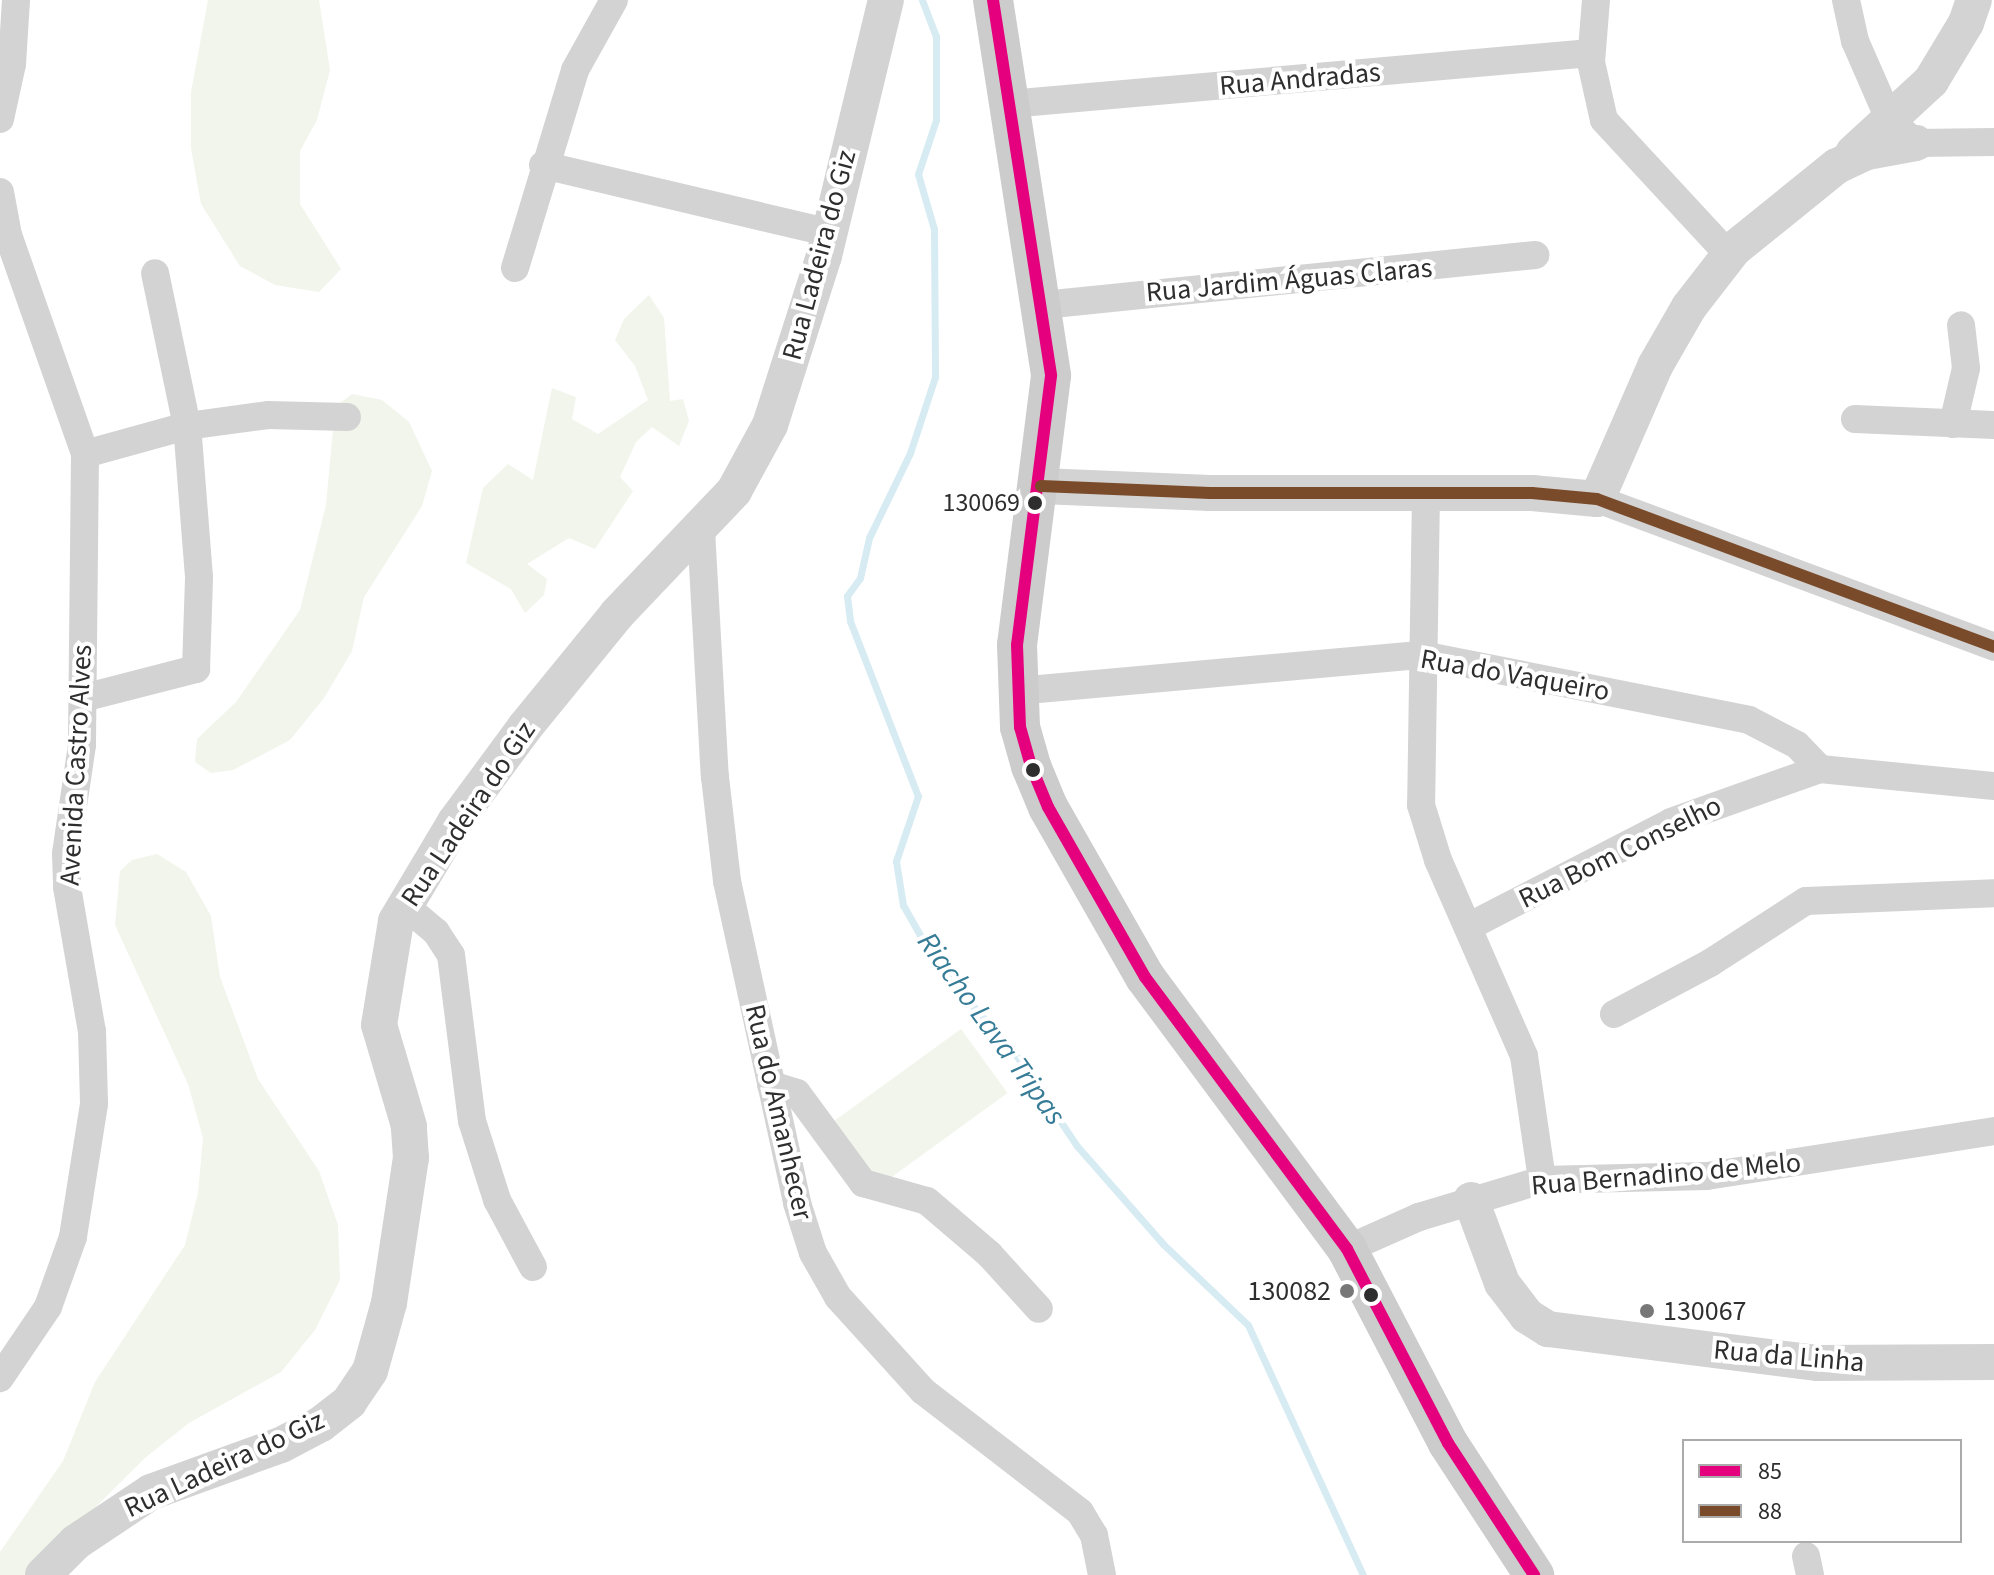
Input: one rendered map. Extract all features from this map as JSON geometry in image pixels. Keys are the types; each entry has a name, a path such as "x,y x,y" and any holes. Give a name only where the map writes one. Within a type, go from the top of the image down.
{"main road":[{"path":"993,0 1043,305 1051,376 1041,486 1019,632 1016,691 1031,766 1107,915 1202,1060 1347,1249 1448,1443 1534,1575"}],"street":[{"path":"0,119 12,64 16,0"},
{"path":"515,268 543,165 575,70 614,0"},
{"name":"Rua Ladeira do Giz","path":"43,1575 76,1542 151,1492 281,1445 321,1424 349,1402 370,1371 389,1303 411,1158 409,1126 379,1025 389,940 404,905 455,822 559,683 617,614 701,530 734,491 770,425 827,232 886,0"},
{"path":"1596,0 1591,53 1594,89 1604,120 1729,255"},
{"path":"1846,0 1855,41 1903,132"},
{"path":"1597,499 1655,366 1729,255 1762,221 1837,166 1903,132 1966,23 1974,0"},
{"name":"Rua Andradas","path":"1009,104 1591,53"},
{"path":"1903,132 1994,142"},
{"path":"543,165 827,232"},
{"name":"Avenida Castro Alves","path":"0,192 8,235 85,454 83,698 66,876 92,1031 94,1104 73,1237 48,1307 0,1378"},
{"name":"Rua Jardim Águas Claras","path":"1043,305 1535,255"},
{"path":"83,698 196,669 199,577 187,426 155,273"},
{"path":"1953,424 1966,368 1961,325"},
{"path":"85,454 187,426 268,415 347,417"},
{"path":"1855,419 1994,425"},
{"path":"1041,486 1210,493 1426,493 1597,499 1994,647"},
{"path":"1426,493 1421,805 1438,860 1524,1056 1542,1180"},
{"name":"Rua do Amanhecer","path":"701,530 720,823 771,1085 797,1203 813,1253 838,1297 923,1391 1080,1512 1094,1535 1102,1575"},
{"name":"Rua do Vaqueiro","path":"1016,691 1422,655 1749,720 1797,745 1820,769"},
{"path":"1820,769 1994,786"},
{"name":"Rua Bom Conselho","path":"1468,927 1671,822 1820,769"},
{"path":"1614,1014 1710,963 1806,901 1994,893"},
{"path":"404,905 436,932 451,955 472,1121 497,1200 533,1267"},
{"path":"771,1085 797,1093 863,1183 927,1201 989,1254 1039,1309"},
{"name":"Rua Bernadino de Melo","path":"1347,1249 1471,1200 1542,1180 1707,1176 1994,1131"},
{"name":"Rua da Linha","path":"1471,1200 1502,1283 1527,1316 1548,1329 1818,1363 1994,1362"}],"shaded area":[{"path":"208,0 319,0 330,70 317,120 300,151 300,204 341,269 319,292 275,285 240,266 201,204 191,148 191,92"},
{"path":"649,295 664,318 670,401 683,399 689,421 679,446 652,427 636,442 620,477 633,491 595,549 569,538 527,564 547,579 544,595 525,613 511,589 466,563 483,488 508,464 533,480 552,388 576,397 572,419 598,434 648,400 635,366 615,340 624,319"},
{"path":"352,394 382,400 409,422 432,471 422,506 364,597 352,651 324,698 290,740 233,770 211,773 195,762 197,739 236,702 300,610 326,505 335,407"},
{"path":"157,854 186,872 211,916 220,977 258,1079 319,1171 338,1225 340,1280 315,1330 281,1372 189,1423 146,1457 27,1575 0,1575 0,1552 63,1461 95,1382 185,1245 198,1193 203,1138 188,1084 115,925 120,871 132,860"},
{"path":"961,1029 1007,1093 880,1186 833,1122"}],"waterway":[{"name":"Riacho Lava Tripas","path":"922,0 936,36 936,120 918,174 934,229 935,377 910,453 869,538 860,578 847,596 850,621 918,796 896,861 903,905 937,965 1016,1055 1077,1146 1163,1244 1248,1325 1363,1575"}],"transit line":[{"name":"85","path":"993,0 1051,376 1017,645 1020,727 1031,766 1048,807 1145,977 1347,1249 1448,1443 1534,1575"},
{"name":"88","path":"1041,486 1210,493 1532,493 1597,499 1994,647"}],"place":[{"name":"130069","path":"1035,503"},
{"name":"130082","path":"1347,1291"},
{"name":"130067","path":"1647,1311"}]}
